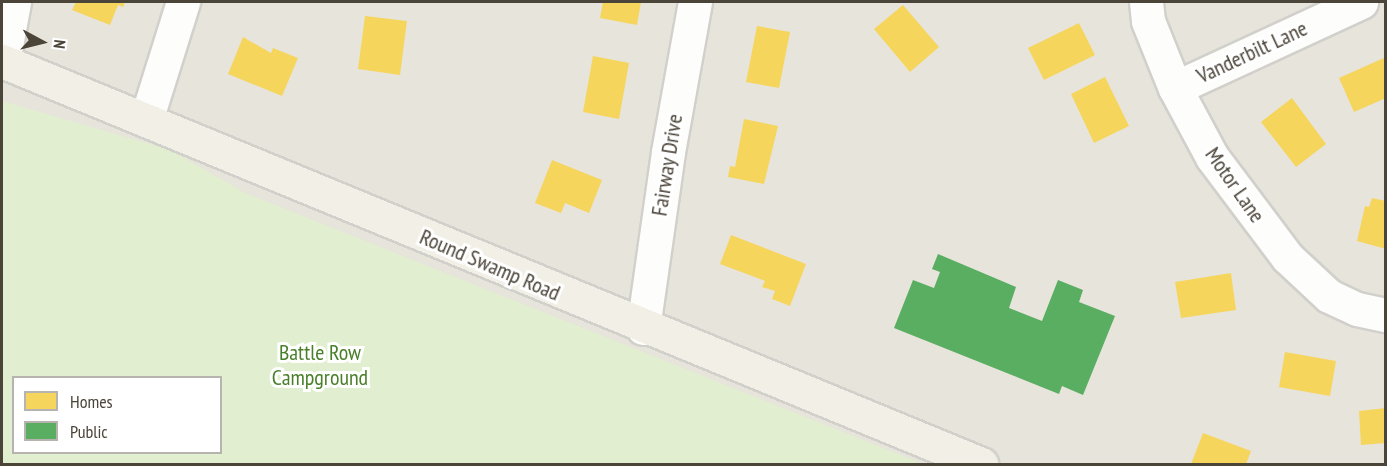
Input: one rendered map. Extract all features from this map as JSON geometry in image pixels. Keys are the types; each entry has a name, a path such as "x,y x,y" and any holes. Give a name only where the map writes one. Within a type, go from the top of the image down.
{"main road":[{"name":"Round Swamp Road","path":"2,62 643,328 981,465"}],"street":[{"path":"2,62 14,2"},
{"path":"146,120 183,2"},
{"name":"Fairway Drive","path":"643,328 668,152 695,2"},
{"name":"Motor Lane","path":"1146,2 1148,21 1175,88 1212,157 1287,257 1329,296 1357,309 1386,315"},
{"name":"Vanderbilt Lane","path":"1175,88 1361,2"}],"shaded area":[{"path":"2,2 1385,2 1385,464 873,464 2,138"}],"green space":[{"name":"Battle Row Campground","path":"2,101 170,150 245,193 923,464 2,464"}],"building: Homes":[{"path":"76,2 125,2 123,7 118,5 110,25 72,10"},
{"path":"603,2 641,2 637,25 600,18"},
{"path":"903,5 939,47 910,72 874,29"},
{"path":"365,16 407,21 400,75 358,69"},
{"path":"1079,23 1095,55 1044,80 1028,48"},
{"path":"757,26 790,32 779,88 746,82"},
{"path":"243,37 271,53 273,48 298,58 282,96 228,74"},
{"path":"593,56 629,63 619,119 583,112"},
{"path":"1386,57 1386,98 1354,112 1339,78"},
{"path":"1105,77 1129,126 1094,143 1071,94"},
{"path":"1292,98 1326,144 1296,167 1261,122"},
{"path":"744,119 778,126 764,184 728,177 730,166 735,167"},
{"path":"552,160 602,180 589,213 565,203 561,213 535,203"},
{"path":"1372,198 1386,201 1386,249 1357,241 1365,206 1369,207"},
{"path":"731,235 806,264 790,306 772,299 775,291 762,287 765,281 720,264"},
{"path":"1231,273 1236,310 1181,318 1175,282"},
{"path":"1285,352 1336,361 1330,396 1279,387"},
{"path":"1386,408 1386,443 1361,445 1359,411"},
{"path":"1203,433 1251,451 1246,464 1191,464"}],"building: Public":[{"path":"938,254 1016,287 1009,308 1042,321 1058,280 1083,290 1079,302 1115,316 1083,395 1062,386 1059,394 894,328 913,280 934,288 940,272 932,269"}]}
